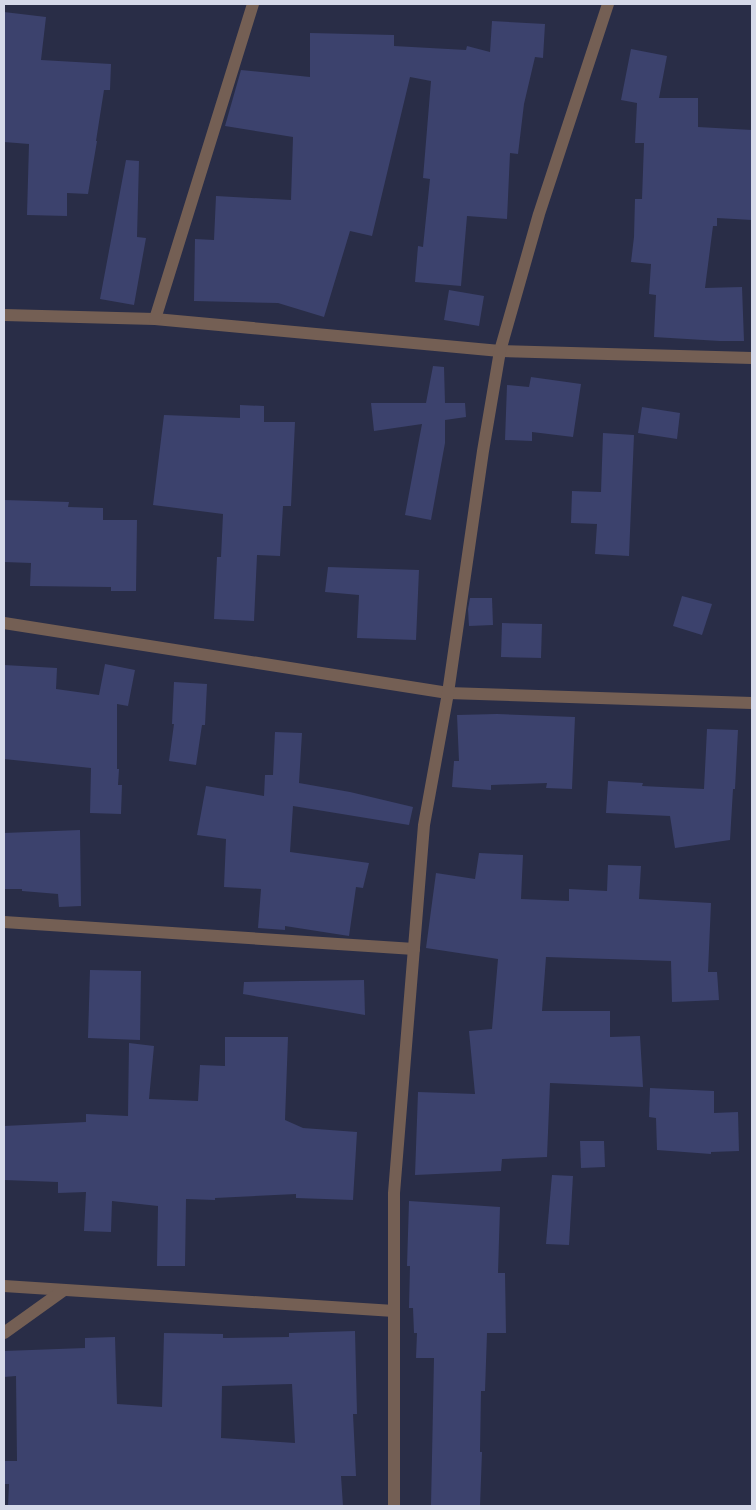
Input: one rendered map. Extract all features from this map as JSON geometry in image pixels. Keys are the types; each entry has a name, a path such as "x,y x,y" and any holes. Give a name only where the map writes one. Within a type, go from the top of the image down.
{"street":[{"path":"155,319 253,4"},
{"path":"394,1506 394,1193 424,825 448,692 483,451 500,351 538,214 608,4"},
{"path":"4,315 155,319 500,351 752,358"},
{"path":"4,623 448,692 752,703"},
{"path":"4,922 414,949"},
{"path":"4,1286 394,1311"},
{"path":"4,1333 64,1290"}],"building":[{"path":"4,12 46,17 41,60 111,64 110,90 104,90 88,194 67,193 67,216 27,215 29,144 4,142"},
{"path":"492,21 545,24 543,58 535,57 524,104 518,154 510,153 507,219 467,216 461,286 415,282 418,246 423,247 430,179 423,178 431,81 410,77 372,236 350,231 324,317 278,303 194,301 195,239 214,240 216,196 291,200 293,137 225,126 241,70 310,77 310,33 394,35 394,46 466,50 467,46 490,52"},
{"path":"631,49 667,56 659,98 698,98 698,127 752,130 752,220 717,218 717,226 713,226 705,288 742,287 744,341 654,337 656,295 649,294 651,264 631,262 635,199 642,199 644,143 635,143 637,103 621,100"},
{"path":"126,160 139,161 137,237 146,238 134,305 100,299"},
{"path":"449,290 484,296 479,326 444,320"},
{"path":"433,366 444,367 445,403 465,403 466,417 445,420 445,443 431,520 405,515 422,424 374,431 371,403 426,403"},
{"path":"531,377 581,384 573,437 532,432 532,441 505,440 507,385 529,387"},
{"path":"240,405 264,406 264,422 295,422 291,506 283,506 280,556 257,555 254,621 214,619 217,557 221,557 223,514 153,505 164,415 240,418"},
{"path":"642,407 680,413 677,439 638,433"},
{"path":"603,433 634,435 629,556 595,554 597,524 571,523 572,491 601,492"},
{"path":"4,500 69,502 68,507 103,508 103,520 137,520 136,591 111,591 111,587 30,586 31,563 4,562"},
{"path":"328,567 419,570 416,640 357,638 359,595 325,592"},
{"path":"682,596 712,604 702,635 673,626"},
{"path":"470,598 492,598 493,625 469,626 468,609"},
{"path":"502,623 542,624 541,658 501,657"},
{"path":"105,664 135,670 128,706 117,704 117,769 119,769 118,785 122,785 121,814 90,813 91,768 4,759 4,665 57,668 56,689 99,695"},
{"path":"174,682 207,684 205,725 202,725 196,765 169,761 174,724 172,724"},
{"path":"497,714 575,717 572,789 546,788 547,783 491,785 491,790 452,787 454,761 459,761 457,715"},
{"path":"707,729 738,730 730,840 675,848 670,816 606,813 608,781 643,783 642,786 704,789"},
{"path":"275,732 302,733 299,783 350,792 413,807 409,825 293,806 290,852 369,863 363,888 356,887 349,936 285,926 285,930 258,928 261,889 224,887 226,839 197,835 206,786 264,796 265,775 273,775"},
{"path":"80,830 81,906 59,907 58,894 22,891 22,889 4,889 4,833"},
{"path":"479,853 523,855 521,899 569,901 569,889 607,891 608,865 641,866 639,899 711,903 708,972 717,972 719,1000 672,1002 671,961 546,957 542,1011 610,1011 610,1037 640,1036 643,1087 550,1083 547,1157 502,1159 501,1171 415,1175 418,1092 475,1094 469,1031 492,1029 498,959 426,948 436,873 475,879"},
{"path":"90,970 141,971 140,1040 88,1038"},
{"path":"364,980 365,1015 243,994 244,982"},
{"path":"225,1037 288,1037 285,1120 303,1128 357,1132 353,1200 296,1198 296,1194 215,1198 215,1200 186,1199 185,1266 157,1266 158,1206 112,1201 111,1232 84,1231 86,1192 58,1193 58,1182 4,1180 4,1126 86,1122 86,1114 128,1116 129,1043 154,1046 149,1099 198,1101 200,1065 225,1066"},
{"path":"650,1088 714,1091 714,1113 738,1112 739,1151 711,1152 711,1154 657,1150 656,1118 649,1117"},
{"path":"580,1141 604,1141 605,1167 581,1168"},
{"path":"552,1175 573,1176 569,1245 546,1244"},
{"path":"409,1201 500,1207 498,1273 505,1273 506,1333 487,1333 485,1391 481,1391 480,1452 482,1452 480,1506 431,1506 434,1358 416,1358 417,1333 414,1333 413,1308 409,1308 410,1266 407,1266"},
{"path":"355,1331 357,1414 353,1414 356,1476 341,1476 343,1506 8,1506 9,1484 4,1484 4,1461 17,1461 16,1376 4,1377 4,1351 85,1348 85,1338 115,1337 117,1404 162,1407 164,1333 223,1334 223,1338 289,1337 289,1333","holes":["292,1384 295,1443 221,1438 222,1386"]}]}
